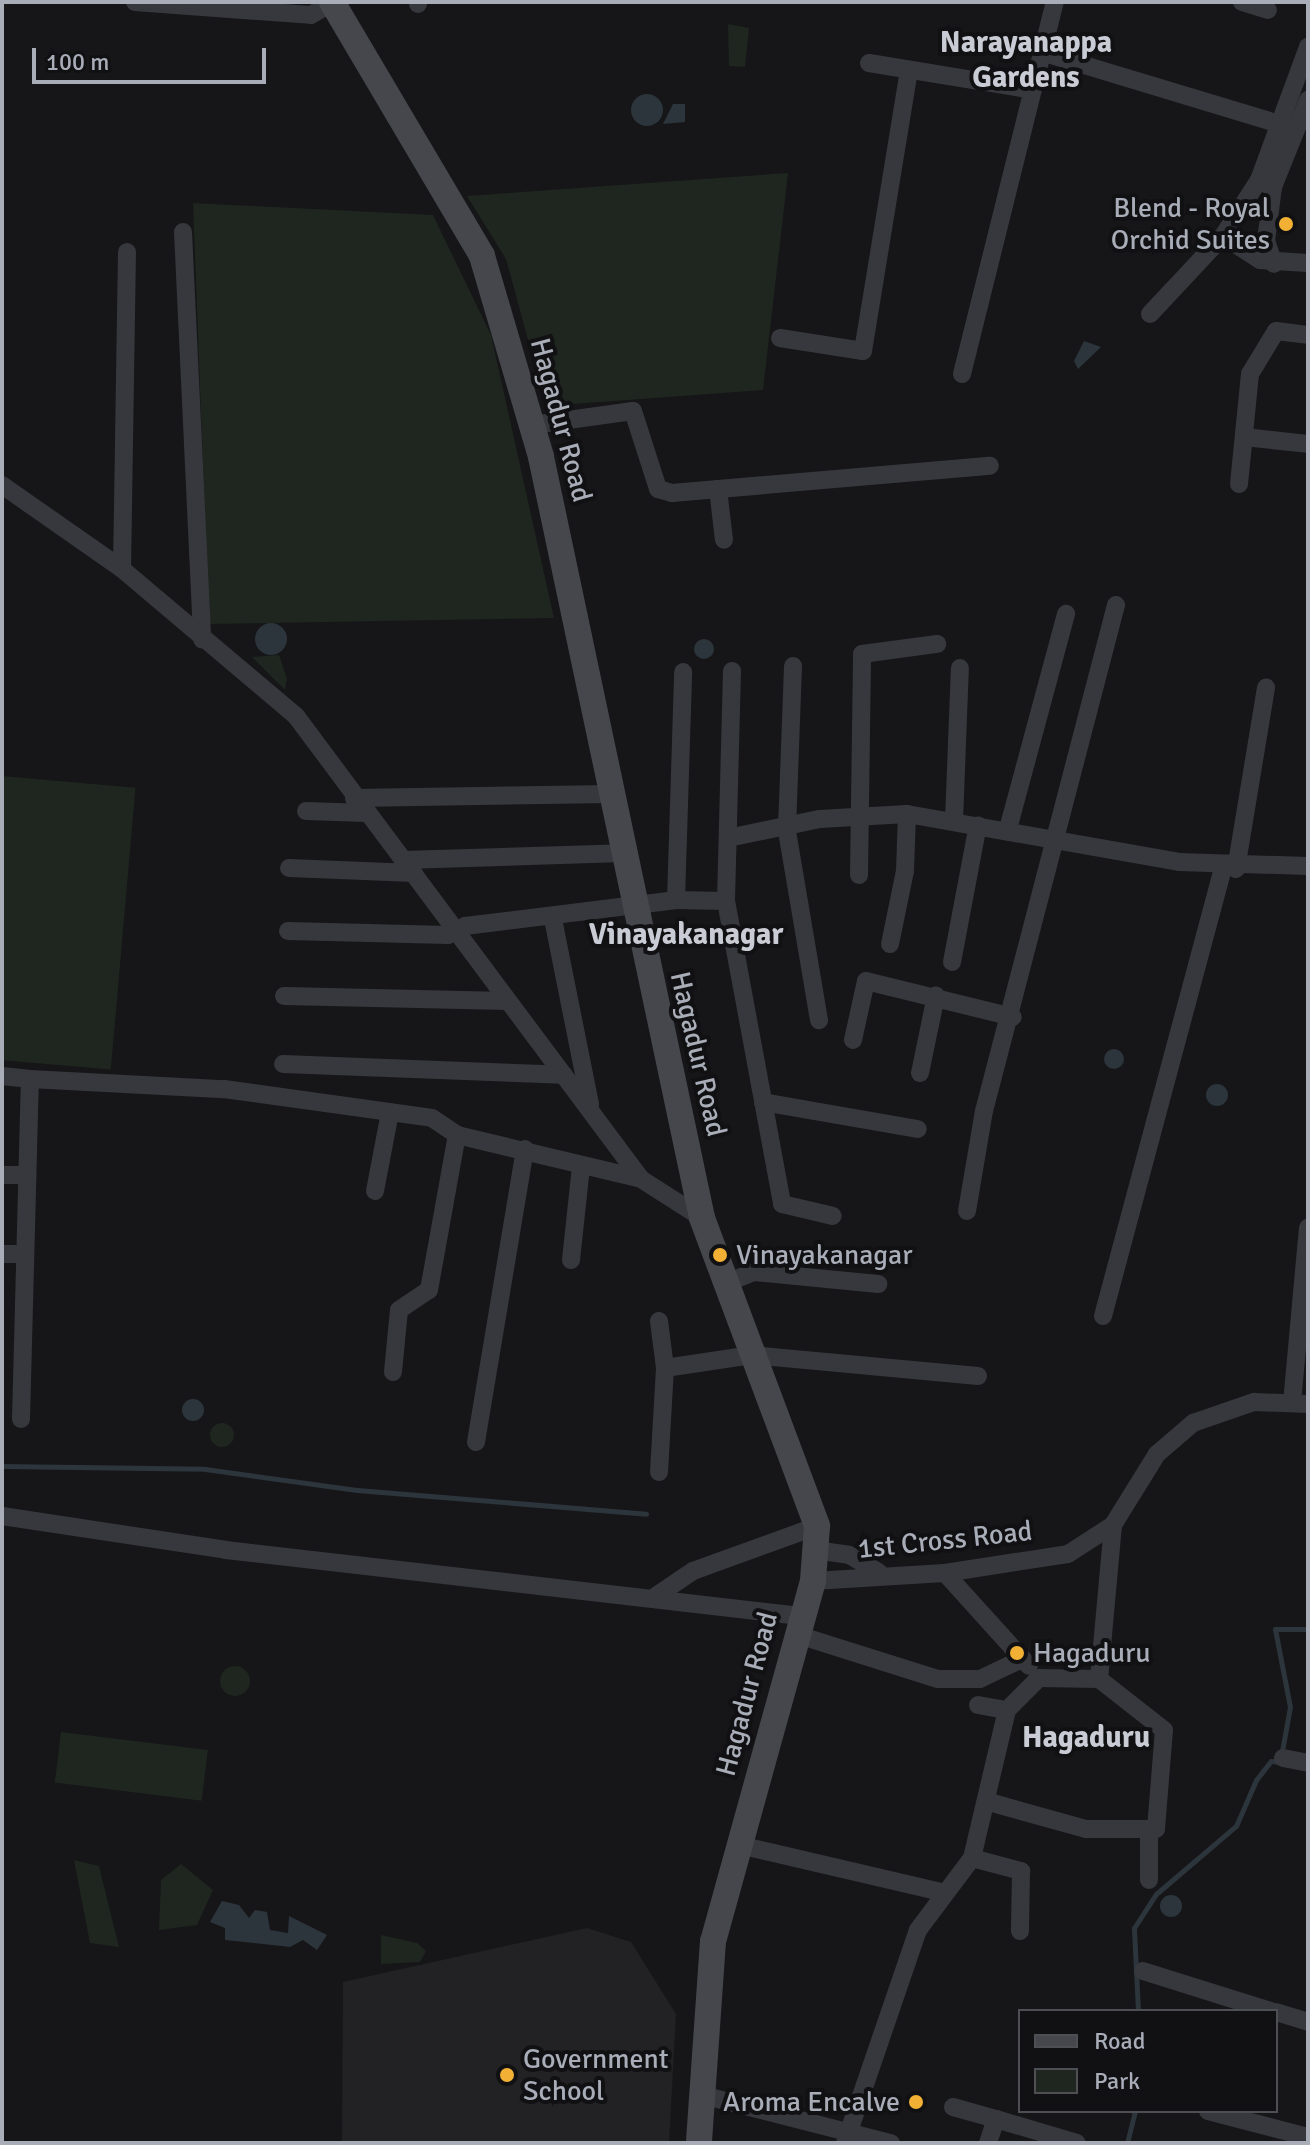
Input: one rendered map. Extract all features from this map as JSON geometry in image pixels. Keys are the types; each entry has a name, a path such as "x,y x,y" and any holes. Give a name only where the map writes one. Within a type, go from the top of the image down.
{"street":[{"path":"135,2 311,15 332,2"},
{"name":"Hagadur Road","path":"332,2 482,256 532,425 632,906 702,1218 729,1282 816,1538 813,1581 798,1625 713,1941 699,2143"},
{"path":"962,374 1055,2"},
{"path":"1242,2 1268,10"},
{"path":"1274,264 1266,241 1266,183 1308,47"},
{"path":"1041,52 1270,121"},
{"path":"869,63 1033,90"},
{"path":"780,338 863,351 909,70"},
{"path":"1150,314 1223,236 1266,183 1308,100"},
{"path":"183,232 202,640"},
{"path":"1223,236 1274,264 1308,263"},
{"path":"122,569 127,252"},
{"path":"1239,484 1250,374 1276,331 1308,335"},
{"path":"532,425 633,411 658,489 718,489 990,466"},
{"path":"1244,437 1308,444"},
{"path":"2,485 122,569 202,640 296,716 507,1001 590,1104 641,1179"},
{"path":"718,489 724,540"},
{"path":"967,1211 984,1111 1013,1017 1116,605"},
{"path":"1008,829 1066,614"},
{"path":"859,875 857,817 862,654 937,644"},
{"path":"793,666 787,831 819,1020"},
{"path":"954,821 960,668"},
{"path":"732,671 726,901 763,1102 782,1204 833,1216"},
{"path":"676,900 683,672"},
{"path":"1103,1316 1229,868 1266,687"},
{"path":"354,798 611,794"},
{"path":"306,811 367,813"},
{"path":"890,944 905,871 907,814"},
{"path":"728,838 787,831 820,819 907,814 1229,868 1308,866"},
{"path":"952,962 978,825"},
{"path":"289,868 409,866 622,853"},
{"path":"288,931 457,930 676,900 726,901"},
{"path":"553,919 590,1104"},
{"path":"853,1040 866,981 1013,1017"},
{"path":"284,996 507,1001"},
{"path":"920,1073 936,996"},
{"path":"283,1064 564,1075"},
{"path":"2,1076 224,1089 432,1118 457,1135 641,1179 702,1218"},
{"path":"21,1419 11,1329 23,1254 30,1079"},
{"path":"763,1102 918,1129"},
{"path":"375,1191 390,1112"},
{"path":"393,1372 399,1310 429,1290 457,1135"},
{"path":"476,1442 525,1149"},
{"path":"571,1260 581,1167"},
{"path":"2,1175 25,1175"},
{"path":"1300,1404 1308,1228"},
{"path":"2,1254 23,1254"},
{"path":"729,1282 754,1272 878,1284"},
{"path":"659,1321 665,1368 659,1472"},
{"path":"665,1368 752,1355 978,1376"},
{"name":"1st Cross Road","path":"813,1581 879,1572 945,1573 1068,1554 1113,1525 1157,1454 1193,1423 1243,1404 1300,1404"},
{"path":"2,1516 226,1550 656,1596 798,1625 938,1679 980,1679 1022,1659"},
{"path":"1099,1679 1113,1525"},
{"path":"656,1596 693,1571 816,1538 879,1572"},
{"path":"945,1573 1039,1678"},
{"path":"848,2136 918,1930 972,1858 989,1802 1007,1710 1039,1678 1099,1679 1167,1737 1156,1829 1086,1829 989,1802"},
{"path":"978,1705 1007,1710"},
{"path":"1283,1758 1308,1763"},
{"path":"1149,1829 1149,1880"},
{"path":"739,1845 945,1893"},
{"path":"972,1858 1021,1871 1020,1931"},
{"path":"1143,1971 1264,2009"},
{"path":"1278,2013 1308,2022"},
{"path":"702,2095 848,2136 891,2143"},
{"path":"953,2107 1077,2143"},
{"path":"1216,2113 1308,2137"},
{"path":"988,2143 996,2119"}],"shaded area":[{"path":"647,94 659,98 663,110 659,122 647,126 635,122 631,110 635,98"},
{"path":"673,104 685,104 685,122 663,124"},
{"path":"1084,341 1101,347 1078,369 1074,361"},
{"path":"271,623 282,628 287,639 282,650 271,655 260,650 255,639 260,628"},
{"path":"700,639 708,639 714,649 708,659 700,659 694,653 694,645"},
{"path":"1114,1049 1121,1052 1124,1059 1121,1066 1114,1069 1107,1066 1104,1059 1107,1052"},
{"path":"1217,1084 1225,1087 1228,1095 1225,1103 1217,1106 1209,1103 1206,1095 1209,1087"},
{"path":"189,1399 197,1399 204,1410 197,1421 189,1421 182,1414 182,1406"},
{"path":"1171,1895 1179,1898 1182,1906 1179,1914 1171,1917 1163,1914 1160,1906 1163,1898"},
{"path":"222,1901 239,1905 249,1918 255,1910 267,1912 270,1930 288,1933 289,1916 327,1935 317,1950 303,1940 290,1947 225,1940 225,1928 210,1922"},
{"name":"Government School","path":"587,1928 631,1942 676,2014 669,2143 342,2143 343,1982"}],"green space":[{"path":"728,24 749,28 745,67 729,66"},
{"path":"788,173 763,390 546,406 506,259 467,196"},
{"path":"193,203 433,215 491,335 554,618 209,624"},
{"path":"279,655 287,679 285,690 252,657"},
{"path":"2,776 135,788 111,1070 2,1060"},
{"path":"222,1423 231,1426 234,1435 231,1444 222,1447 213,1444 210,1435 213,1426"},
{"path":"235,1666 246,1670 250,1681 246,1692 235,1696 224,1692 220,1681 224,1670"},
{"path":"61,1732 208,1750 202,1801 55,1783"},
{"path":"74,1860 99,1866 119,1947 90,1943"},
{"path":"181,1864 213,1890 197,1925 159,1930 161,1880"},
{"path":"381,1935 417,1943 426,1951 420,1962 381,1964"}],"waterway":[{"path":"2,1466 205,1469 357,1490 646,1514"},
{"path":"1138,2009 1134,1928 1156,1894 1236,1826 1256,1780 1271,1761 1280,1762 1290,1707 1275,1629 1308,1629"},
{"path":"1127,2143 1134,2113"}],"place":[{"name":"Blend - Royal Orchid Suites","path":"1286,224"},
{"name":"Vinayakanagar","path":"720,1255"},
{"name":"Hagaduru","path":"1017,1653"},
{"name":"Government School","path":"507,2075"},
{"name":"Aroma Encalve","path":"916,2102"}],"district":[{"name":"Narayanappa Gardens","path":"1026,60"},
{"name":"Vinayakanagar","path":"686,935"},
{"name":"Hagaduru","path":"1086,1738"}]}
